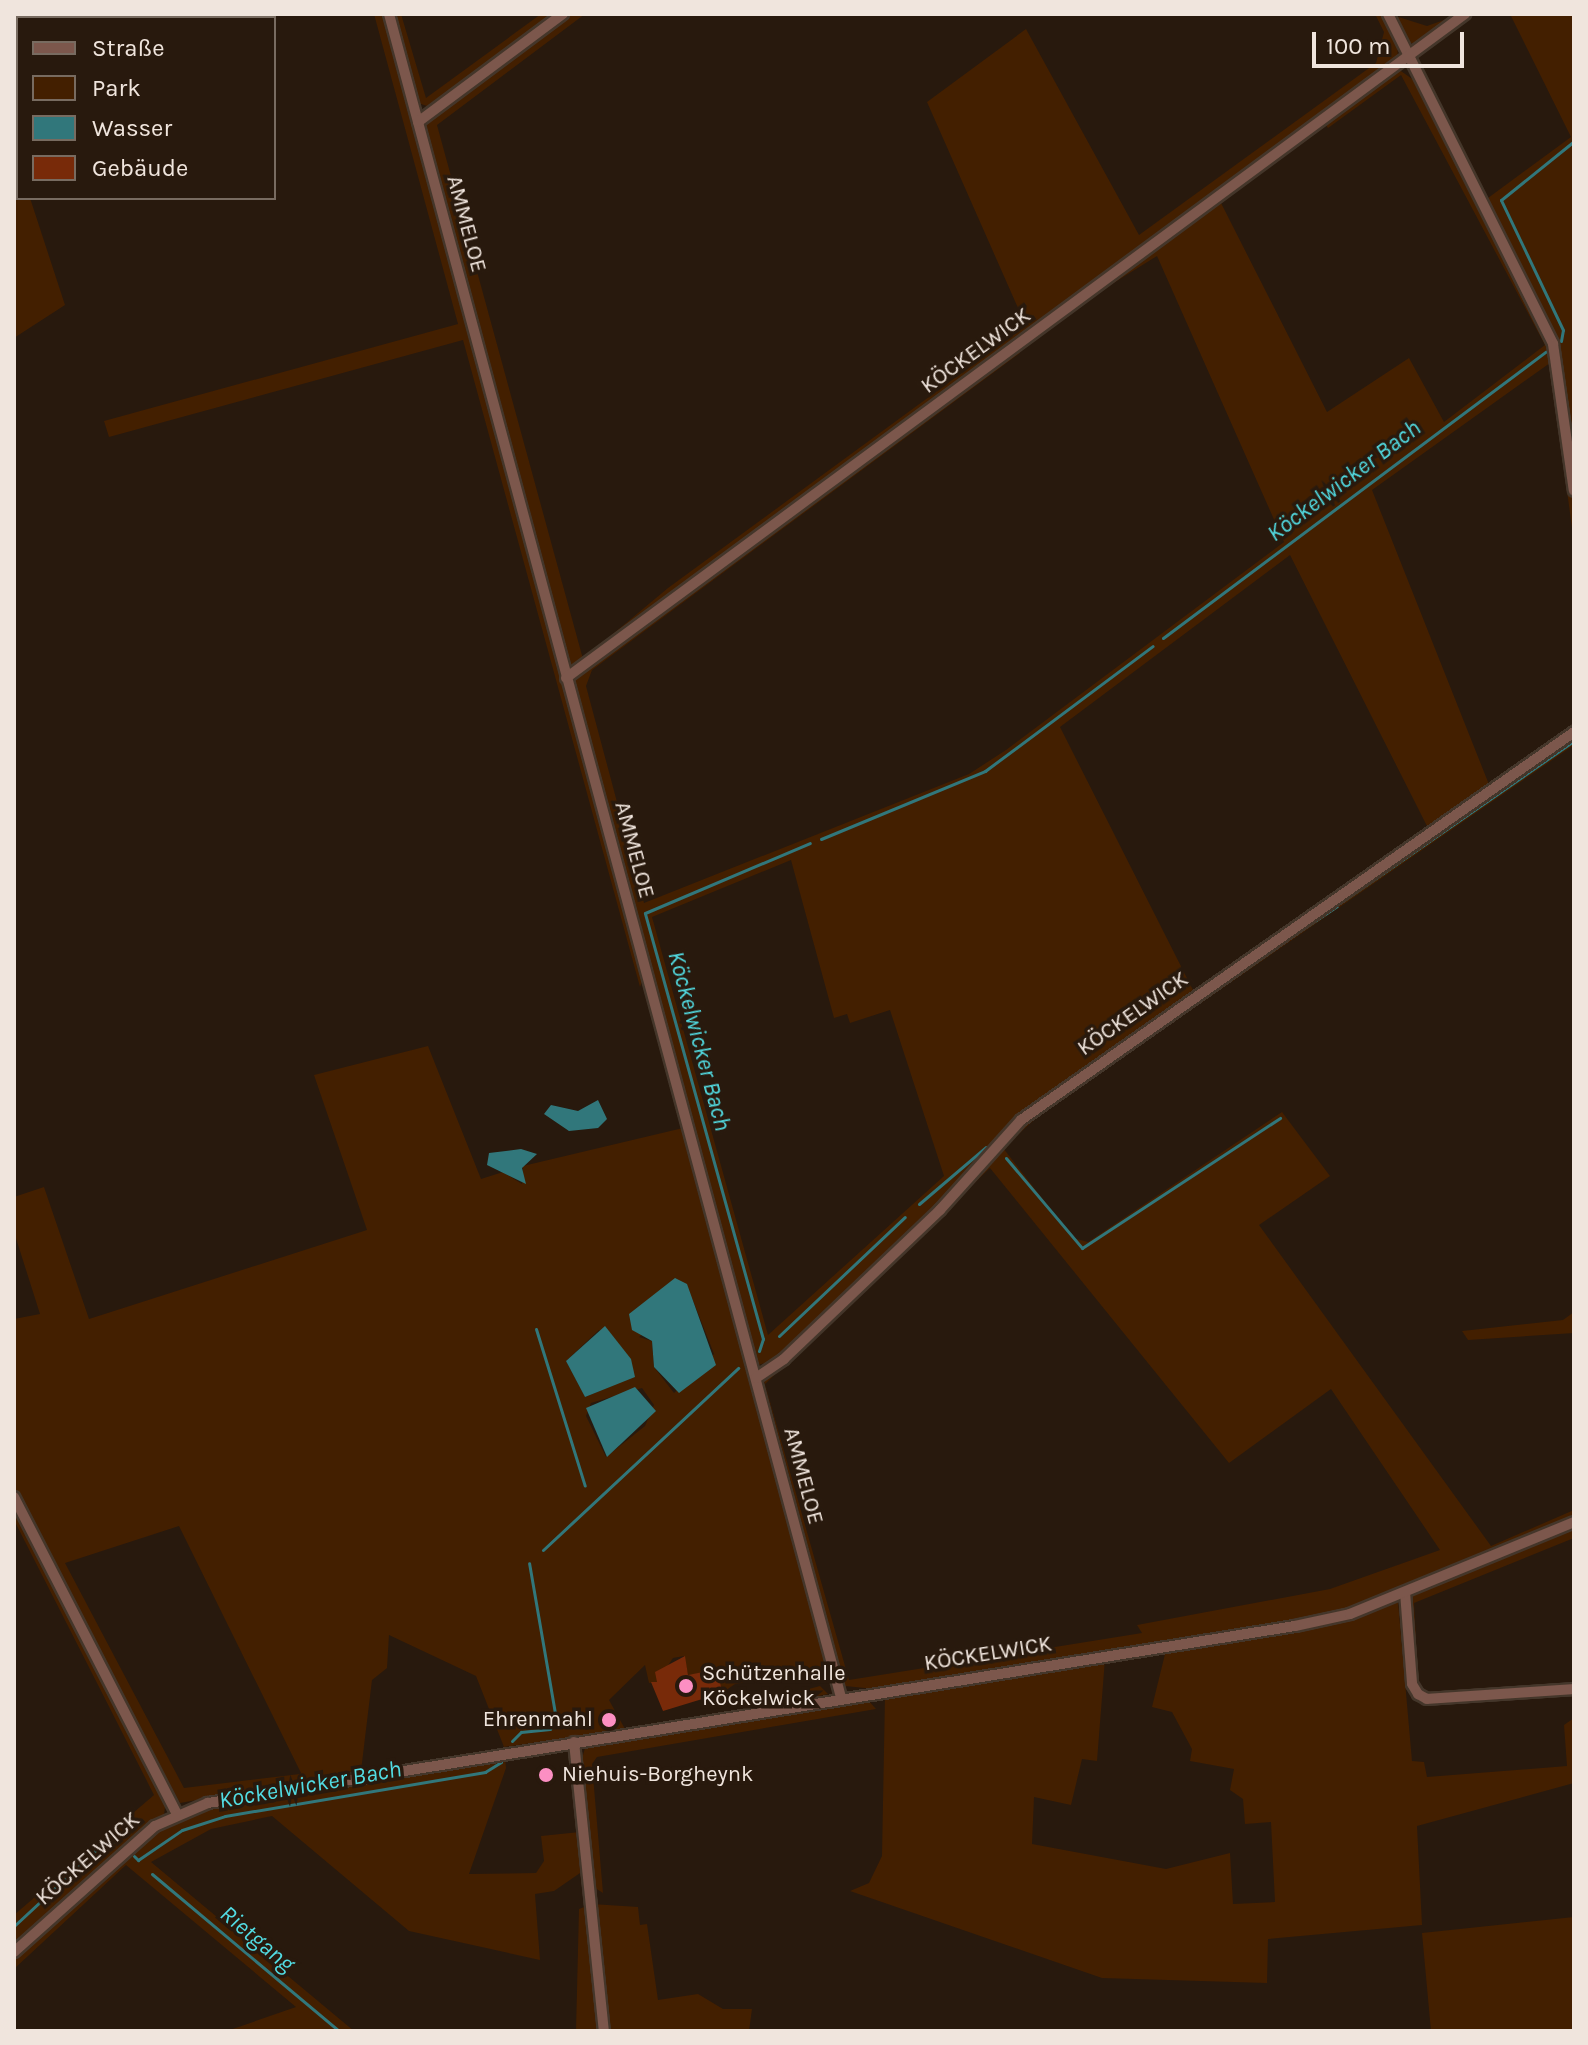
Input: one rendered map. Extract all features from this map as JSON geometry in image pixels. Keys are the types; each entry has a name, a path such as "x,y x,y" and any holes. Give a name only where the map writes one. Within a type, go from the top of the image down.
{"street":[{"name":"AMMELOE","path":"389,14 841,1697"},
{"path":"418,122 563,14"},
{"path":"1388,14 1553,344 1574,491"},
{"name":"KÖCKELWICK","path":"566,678 1465,14"},
{"name":"KÖCKELWICK","path":"756,1378 784,1359 940,1210 1021,1120 1574,732"},
{"path":"14,1497 177,1814"},
{"name":"KÖCKELWICK","path":"14,1952 123,1851 177,1814 246,1795 1295,1626 1350,1614 1574,1522"},
{"path":"1405,1592 1412,1684 1418,1694 1427,1699 1574,1689"},
{"path":"574,1742 604,2031"}],"green space":[{"path":"374,14 382,14 643,979 640,987 463,340 109,437 104,421 458,324"},
{"path":"388,14 401,14 426,98 541,14 554,14 427,106 415,102"},
{"path":"562,14 585,14 437,125 583,659 668,588 1026,326 927,102 1026,29 1139,235 1376,63 1384,32 1375,14 1382,14 1397,42 1398,58 1383,73 1144,244 571,668 421,123"},
{"path":"1389,14 1427,26 1461,14 1419,45 1403,41"},
{"path":"1510,14 1574,14 1574,456 1560,357 1452,141 1458,138 1488,198 1571,137"},
{"path":"1398,69 1418,83 1543,331 1555,363 1574,505 1574,543 1550,363 1372,490 1490,787 1429,830 1290,555 1060,727 1193,990 1030,1107 939,1208 776,1360 758,1365 574,678 1015,350 1020,353 592,670 586,686 644,903 969,774 1006,750 1284,542 1157,256 1057,318 1284,150 1290,151 1221,203 1327,412 1409,358 1444,422 1545,345 1401,75 1328,128 1323,121","holes":["791,860 834,1018 847,1014 850,1023 890,1010 944,1176 768,1335 652,917"]},
{"path":"14,151 16,200 31,200 65,305 14,338"},
{"path":"1574,736 1574,745 1042,1113 1003,1148 1073,1238 1088,1242 1282,1112 1330,1176 1259,1225 1491,1546 1574,1510 1574,1517 1361,1605 1295,1622 875,1689 845,1686 764,1381 937,1217 1023,1122","holes":["990,1168 1229,1463 1331,1389 1440,1550 1330,1589 1137,1625 1142,1633 849,1680 765,1384"]},
{"path":"428,1046 481,1179 503,1172 522,1184 523,1166 683,1128 829,1665 826,1671 735,1684 722,1693 718,1670 688,1675 684,1656 673,1658 657,1682 649,1683 645,1665 609,1700 625,1729 504,1747 476,1676 389,1635 387,1668 372,1680 361,1771 180,1803 14,1492 14,1319 40,1314 14,1232 14,1197 44,1187 89,1319 367,1230 314,1075","holes":["692,1298 714,1354 674,1393 654,1367 652,1341 639,1337","599,1330 625,1353 614,1385 585,1397 566,1361","642,1388 654,1405 645,1426 606,1457 586,1416 591,1403","179,1526 301,1773 184,1788 65,1563"]},
{"path":"1574,1312 1574,1333 1468,1340 1462,1331 1563,1320"},
{"path":"14,1503 166,1800 164,1815 14,1945 14,1915 154,1795 14,1520"},
{"path":"1574,1526 1574,1538 1414,1603 1416,1640 1410,1640 1412,1595"},
{"path":"1398,1602 1412,1761 1424,1762 1427,1777 1567,1766 1564,1725 1574,1718 1574,1783 1417,1826 1422,1925 1268,1939 1267,1983 1102,1978 850,1891 869,1883 882,1856 885,1696 1105,1659 1097,1761 1082,1759 1071,1805 1034,1797 1032,1844 1166,1869 1230,1853 1233,1904 1275,1902 1271,1822 1245,1824 1243,1799 1230,1790 1234,1769 1190,1761 1192,1749 1172,1712 1152,1707 1166,1650 1329,1624"},
{"path":"820,1686 828,1694 759,1708 756,1703"},
{"path":"868,1700 876,1709 597,1757 592,1764 603,1893 592,1886 580,1766 585,1748"},
{"path":"505,1756 506,1768 469,1874 536,1873 544,1861 541,1836 580,1832 583,1871 554,1891 535,1894 540,1960 409,1931 272,1816 211,1829 151,1862 354,2031 227,2031 296,2007 126,1865 14,1969 14,1958 166,1824 215,1805"},
{"path":"592,1904 638,1907 640,1925 647,1924 658,2000 698,1994 723,2009 752,2009 749,2031 607,2031"},
{"path":"587,1906 600,2031 576,2031 579,1909"},
{"path":"1574,1917 1574,2031 1431,2031 1422,1933"}],"water":[{"path":"598,1100 607,1119 598,1128 569,1131 544,1114 551,1105 578,1111"},
{"path":"521,1149 537,1154 522,1168 526,1184 487,1165 489,1153"},
{"path":"675,1278 687,1284 716,1365 679,1393 654,1367 652,1341 632,1330 629,1314"},
{"path":"605,1326 631,1359 635,1377 585,1397 566,1361"},
{"path":"635,1387 656,1411 607,1457 586,1408"}],"building":[{"name":"Schützenhalle Köckelwick","path":"685,1656 688,1675 718,1669 722,1693 663,1711 651,1682 657,1682 655,1672"}],"waterway":[{"name":"Köckelwicker Bach","path":"1561,341 1563,330 1501,200 1574,141"},
{"name":"Köckelwicker Bach","path":"1163,638 1546,352"},
{"name":"Köckelwicker Bach","path":"821,839 985,771 1153,646"},
{"path":"1344,900 1574,741"},
{"name":"Köckelwicker Bach","path":"759,1351 763,1339 645,913 810,843"},
{"path":"1283,942 1337,906"},
{"path":"1244,970 1274,949"},
{"path":"1006,1158 1082,1248 1280,1118"},
{"path":"919,1204 986,1147"},
{"path":"779,1336 905,1217"},
{"path":"536,1329 585,1486"},
{"name":"Köckelwicker Bach","path":"543,1550 738,1368"},
{"name":"Köckelwicker Bach","path":"512,1741 521,1732 550,1729 556,1719 529,1563"},
{"name":"Köckelwicker Bach","path":"134,1856 138,1860 182,1830 225,1816 485,1772 501,1762"},
{"name":"Köckelwicker Bach","path":"14,1926 100,1846 118,1840"},
{"name":"Rietgang","path":"152,1874 339,2031"}],"place":[{"name":"Schützenhalle Köckelwick","path":"686,1686"},
{"name":"Ehrenmahl","path":"609,1720"},
{"name":"Niehuis-Borgheynk","path":"546,1775"}]}
